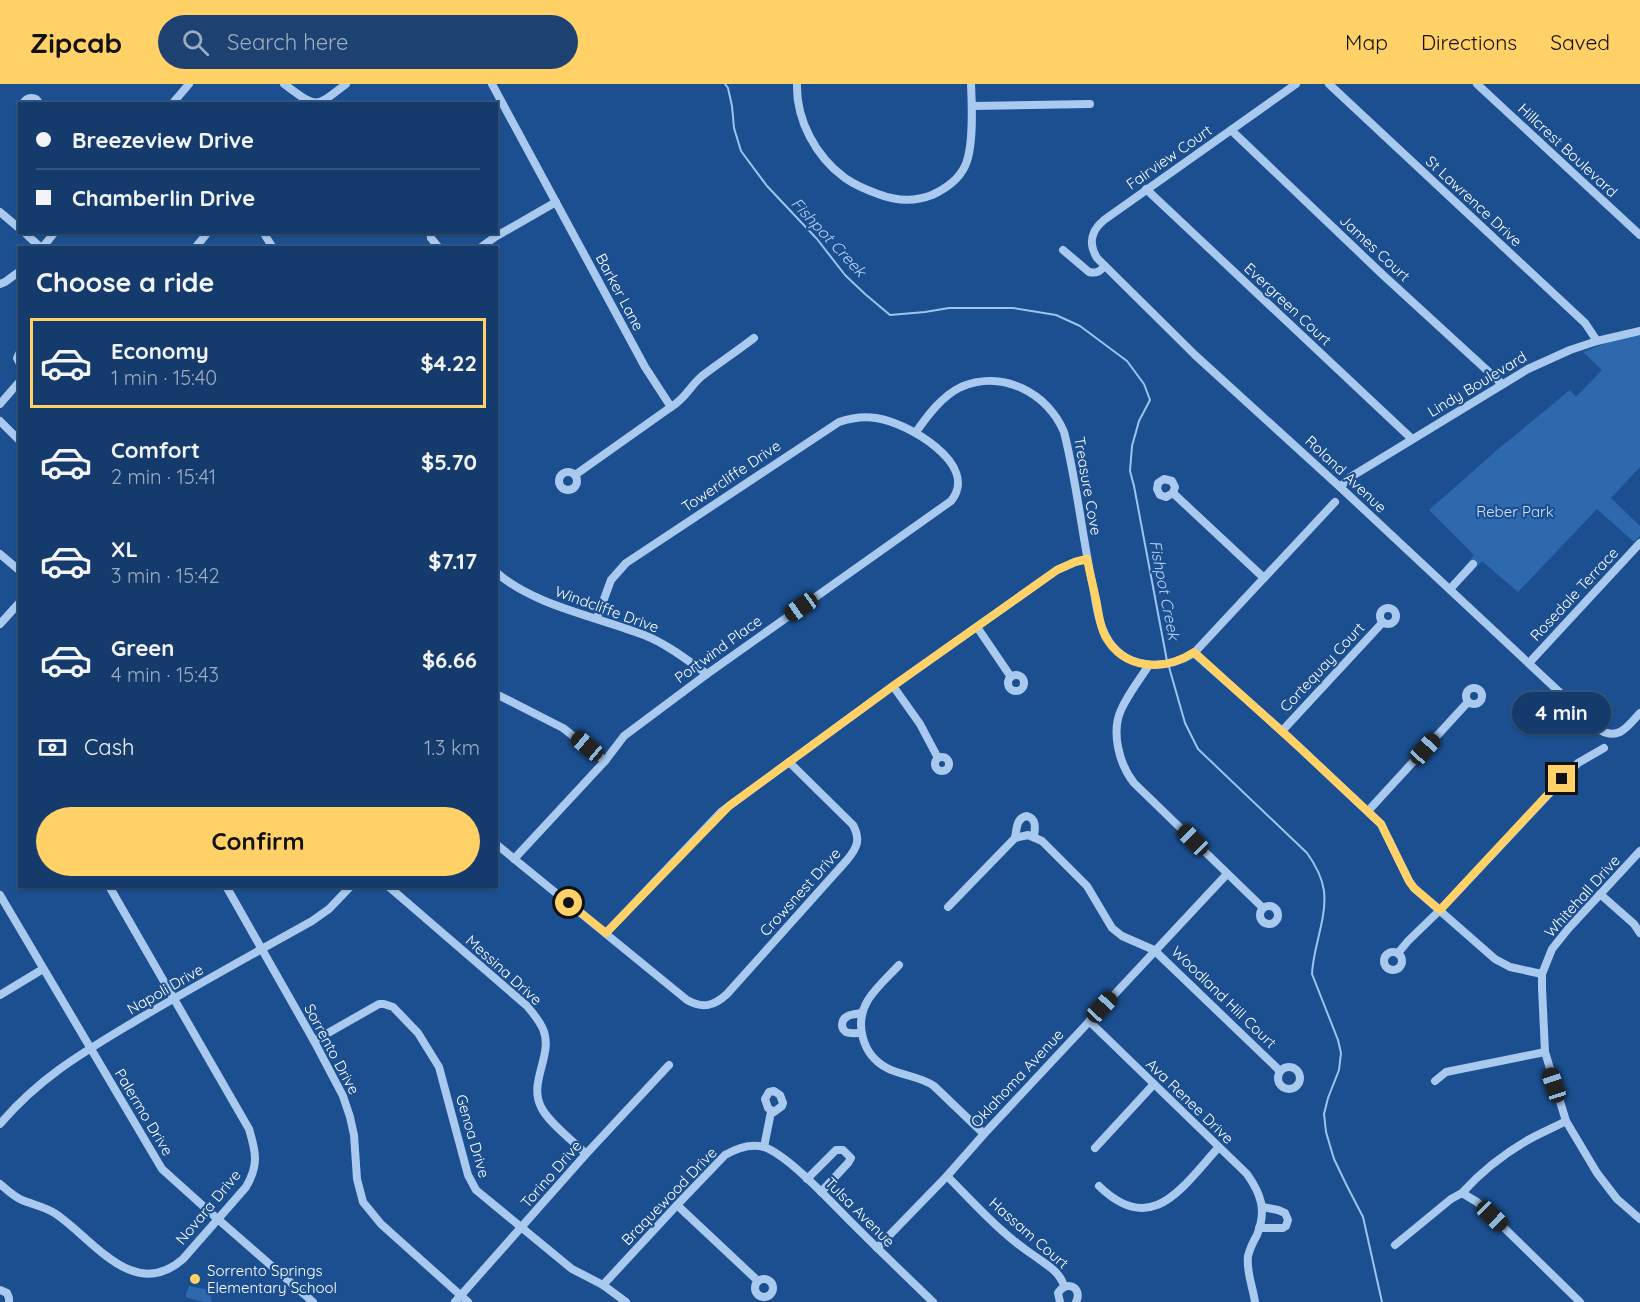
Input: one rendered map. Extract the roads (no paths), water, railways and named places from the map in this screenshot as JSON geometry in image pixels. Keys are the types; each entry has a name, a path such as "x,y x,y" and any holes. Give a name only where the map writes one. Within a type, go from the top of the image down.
{"street":[{"path":"176,102 189,84"},
{"path":"284,84 307,102"},
{"path":"325,102 346,84"},
{"name":"Barker Lane","path":"492,84 645,367 671,407"},
{"path":"797,84 799,110 806,128 823,156 845,178 861,187 894,199 917,200 942,190 962,173 967,163 971,148 971,84"},
{"name":"Fairview Court","path":"1105,266 1097,258 1091,246 1093,231 1104,220 1296,84"},
{"name":"St Lawrence Drive","path":"1329,84 1585,323 1597,341"},
{"name":"Hillcrest Boulevard","path":"1477,84 1640,236"},
{"path":"25,102 33,98 38,102"},
{"path":"972,106 1090,104"},
{"name":"James Court","path":"1231,130 1383,275 1502,384"},
{"name":"Evergreen Court","path":"1146,189 1412,439"},
{"path":"483,246 556,202"},
{"path":"0,212 18,227"},
{"path":"26,234 39,246"},
{"path":"43,246 53,234"},
{"path":"197,246 206,234"},
{"path":"1063,250 1089,272 1100,271 1105,266"},
{"name":"Roland Avenue","path":"1105,266 1195,355 1600,730 1610,735 1620,733 1640,713"},
{"path":"0,284 18,272"},
{"name":"Lindy Boulevard","path":"1340,487 1349,478 1412,439 1544,361 1597,341 1640,331"},
{"path":"575,476 684,398 704,375 754,338"},
{"name":"Treasure Cove","path":"916,432 937,405 960,388 975,382 1012,384 1044,402 1056,416 1064,432 1101,627 1110,643 1122,654 1137,664 1153,665"},
{"path":"0,404 18,383"},
{"name":"Towercliffe Drive","path":"597,618 610,580 626,563 828,428 851,418 875,417 903,425 916,432"},
{"path":"0,421 18,439"},
{"name":"Portwind Place","path":"514,859 605,761 624,736 954,498 957,480 948,458 916,432"},
{"path":"1173,493 1264,578"},
{"path":"1263,908 1134,783 1118,749 1120,711 1153,665 1190,655 1335,502"},
{"name":"Rosedale Terrace","path":"1529,663 1640,543"},
{"path":"0,554 18,569"},
{"path":"498,846 606,933 721,812 1057,570 1087,559"},
{"path":"1450,589 1473,564"},
{"name":"Windcliffe Drive","path":"498,574 534,597 654,639 707,674"},
{"path":"0,624 18,604"},
{"name":"Cortequay Court","path":"1282,731 1383,622"},
{"path":"977,627 1011,677"},
{"path":"1190,655 1282,731 1381,824 1414,888 1495,959 1510,967 1542,974"},
{"path":"893,686 920,724 938,758"},
{"path":"498,695 563,728 605,761"},
{"path":"1368,811 1468,702"},
{"path":"1398,953 1578,762 1604,748"},
{"name":"Crowsnest Drive","path":"606,933 687,1000 700,1006 708,1006 727,994 847,860 858,843 853,825 789,762"},
{"path":"948,907 1015,838 1028,835 1034,837 1035,822 1033,819 1027,816 1020,818 1015,838"},
{"name":"Woodland Hill Court","path":"1034,837 1042,841 1087,886 1112,928 1122,936 1154,950 1280,1071"},
{"name":"Whitehall Drive","path":"1640,851 1568,929 1552,950 1542,974 1545,1052 1566,1121 1597,1173 1617,1199 1640,1219"},
{"name":"Oklahoma Avenue","path":"877,1248 947,1176 1154,950 1227,874"},
{"name":"Novara Drive","path":"0,1184 20,1200 58,1215 126,1270 144,1275 156,1274 175,1266 250,1180 255,1166 255,1148 249,1129 110,888"},
{"name":"Sorrento Drive","path":"227,888 343,1096 354,1135 357,1179 363,1202 381,1224 458,1299 468,1302"},
{"name":"Napoli Drive","path":"0,1124 26,1096 57,1070 174,998 321,915 349,888"},
{"name":"Messina Drive","path":"390,888 533,1013 542,1028 545,1044 545,1055 537,1086 541,1107 546,1115 586,1154"},
{"path":"1600,894 1634,924 1640,933"},
{"name":"Palermo Drive","path":"0,895 162,1169 313,1302"},
{"path":"899,965 868,1000 862,1013 861,1033 866,1048 884,1067 928,1081 984,1134"},
{"path":"0,995 43,969"},
{"name":"Genoa Drive","path":"314,1041 374,1006 384,1004 393,1007 418,1033 439,1067 471,1184 572,1269 603,1285 626,1302"},
{"path":"861,1033 847,1032 843,1029 842,1023 848,1016 862,1013"},
{"name":"Ava Renee Drive","path":"1089,1021 1247,1174 1256,1186 1263,1207"},
{"path":"1435,1081 1446,1072 1545,1052"},
{"name":"Torino Drive","path":"458,1299 586,1154 669,1065"},
{"path":"1095,1148 1154,1084"},
{"path":"764,1147 771,1112"},
{"path":"1395,1245 1451,1199 1462,1193 1505,1155 1529,1139 1566,1121"},
{"name":"Braquewood Drive","path":"603,1285 725,1155 750,1145 764,1147"},
{"name":"Tulsa Avenue","path":"764,1147 781,1156 807,1179 933,1302"},
{"path":"1099,1186 1108,1196 1126,1206 1137,1208 1156,1206 1176,1195 1218,1148"},
{"path":"807,1179 836,1150 843,1150 851,1158 821,1192"},
{"name":"Hassam Court","path":"947,1176 1017,1245 1051,1268 1062,1279 1064,1286"},
{"path":"1462,1193 1477,1202 1580,1302"},
{"path":"677,1205 758,1281"},
{"path":"1255,1302 1248,1270 1248,1257 1259,1228 1263,1207 1285,1213 1288,1220 1286,1227 1283,1228 1259,1228"},
{"name":"Hassam Court","path":"1060,1302 1058,1293 1064,1286 1071,1286 1077,1291 1076,1302"},
{"path":"0,1290 7,1293 9,1302"}],"waterway":[{"name":"Fishpot Creek","path":"725,84 728,88 734,128 741,151 767,186 817,239 845,275 890,315 949,308 1013,308 1056,315 1080,326 1127,361 1144,384 1150,400 1139,421 1132,446 1130,471 1167,661"},
{"name":"Fishpot Creek","path":"1169,667 1185,723 1198,749 1307,853 1322,881 1324,912 1312,974 1341,1053 1339,1070 1324,1114 1326,1132 1334,1159 1363,1217 1382,1302"}],"place":[{"name":"Sorrento Springs Elementary School","path":"195,1279"}],"park label":[{"name":"Reber Park","path":"1515,511"}]}
